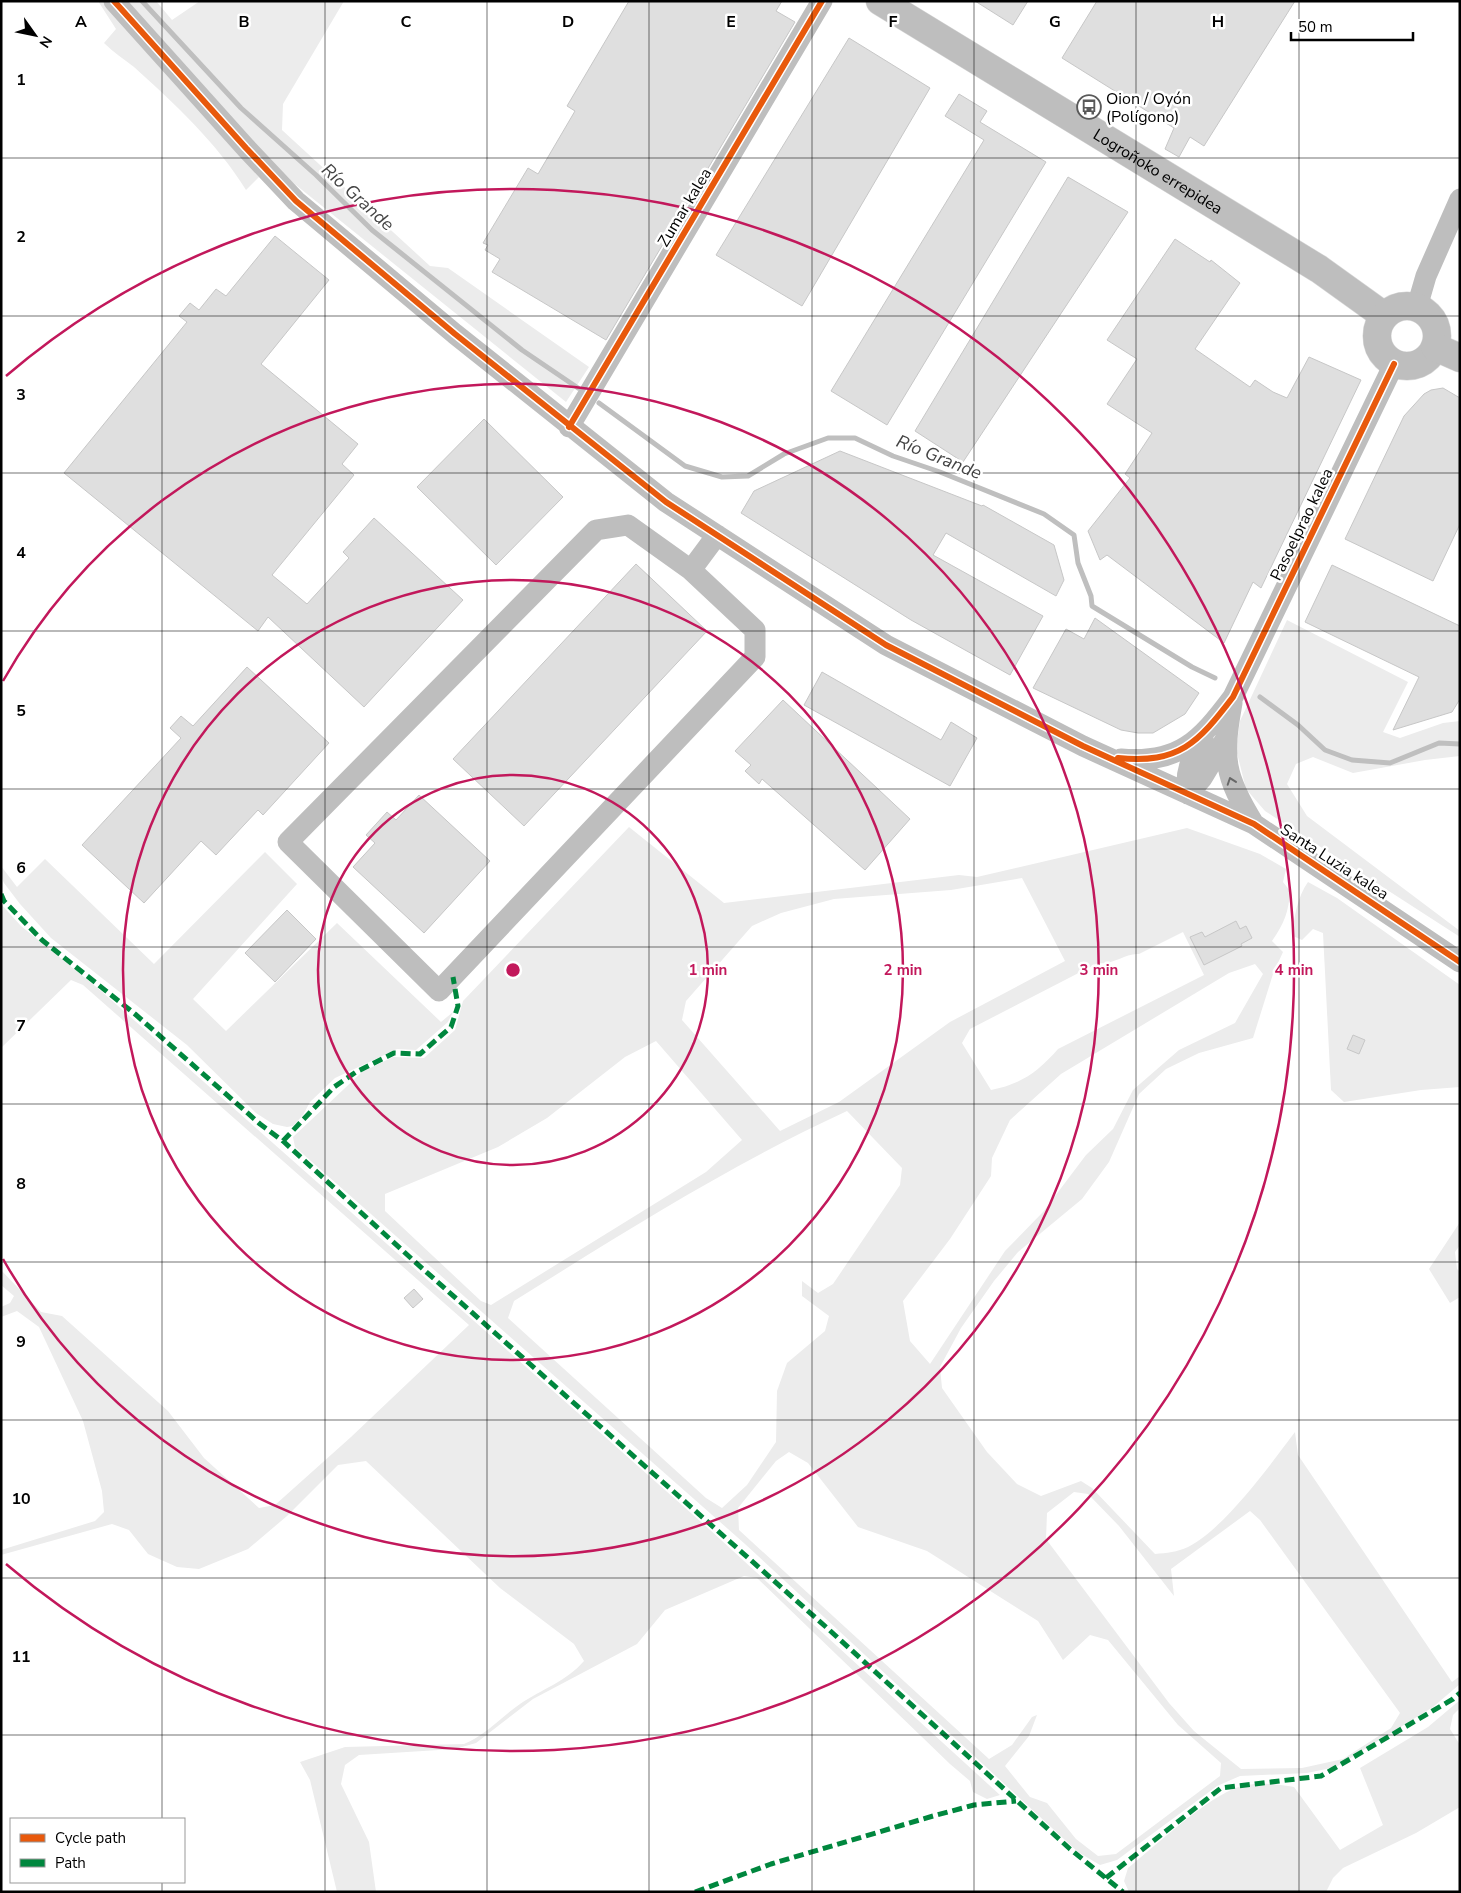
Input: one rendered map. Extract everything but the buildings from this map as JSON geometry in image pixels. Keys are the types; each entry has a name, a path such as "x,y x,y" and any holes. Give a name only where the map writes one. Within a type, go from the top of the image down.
{"main road":[{"name":"Logroñoko errepidea","path":"880,1 1319,269 1383,316"},
{"path":"1405,305 1417,307 1432,319 1437,338 1435,347 1422,362 1403,366 1394,364 1382,355 1376,342 1377,328 1383,316 1393,308 1405,305"},
{"path":"1435,347 1460,358"}],"street":[{"name":"Santa Luzia kalea","path":"114,1 296,201 569,427 666,502 886,645 1108,758 1254,824 1460,962"},
{"name":"Zumar kalea","path":"569,427 822,1"},
{"path":"1417,307 1426,276 1460,199"},
{"name":"Pasoelprao kalea","path":"1216,735 1394,364"},
{"path":"628,525 691,570 755,630 755,657 439,991 288,842 596,530 628,525"},
{"path":"691,570 717,535"},
{"path":"1108,758 1144,761 1181,750 1216,735"},
{"path":"1188,794 1202,778 1216,735"},
{"path":"1216,735 1237,797 1254,824"}],"shaded area":[{"path":"98,1 106,1 259,177 246,190 209,140 165,95 104,43 116,29"},
{"path":"125,1 156,1 172,20 200,1 344,1 283,104 282,130 430,266 448,268 589,367 566,402 271,165"},
{"path":"1287,620 1408,682 1383,732 1400,738 1443,723 1460,721 1460,756 1425,760 1353,773 1313,757 1296,764 1287,784 1307,816 1460,931 1460,937 1265,811 1246,789 1236,749 1240,721"},
{"path":"629,827 724,903 959,875 977,877 1187,828 1260,854 1286,869 1283,882 1290,891 1287,911 1280,929 1272,941 1283,952 1273,974 1253,1038 1199,1053 1166,1069 1139,1094 1109,1162 1082,1199 1018,1252 994,1281 961,1328 940,1367 942,1388 987,1452 1017,1484 1041,1496 1081,1481 1092,1488 1155,1554 1172,1552 1188,1547 1216,1526 1246,1495 1295,1432 1298,1455 1452,1682 1460,1676 1460,1684 1433,1707 1336,1767 1307,1773 1240,1776 1217,1786 1117,1860 1100,1865 1078,1852 745,1544 295,1147 293,1137 362,1072 393,1057 424,1058 455,1030 463,1001","holes":["1022,878 1065,961 950,1022 839,1102 780,1131 682,1020 686,1001 752,926 781,913 834,899 951,890","1183,932 1204,975 1058,1049 1028,1076 991,1090 962,1043 970,1029 1098,963 1109,962 1139,954","1255,964 1263,974 1235,1023 1179,1050 1133,1090 1113,1129 1086,1155 1043,1212 1005,1251 930,1364 910,1341 903,1301 950,1239 991,1176 992,1158 1010,1120 1061,1074 1229,973","656,1041 742,1140 706,1172 491,1305 481,1301 385,1211 385,1194 498,1147 547,1118 625,1057","847,1111 902,1168 900,1185 833,1284 818,1293 802,1281 802,1296 829,1316 825,1331 787,1363 777,1391 776,1442 747,1485 722,1508 706,1498 508,1318 514,1301 678,1201 761,1154","789,1452 808,1463 858,1527 927,1551 1038,1621 1063,1660 1090,1635 1108,1640 1178,1725 1221,1763 1220,1776 1116,1854 1098,1856 1076,1839 1047,1803 1030,1797 1005,1766 1029,1736 1037,1715 1032,1717 1012,1745 989,1759 739,1530 738,1508 776,1461","1074,1492 1088,1494 1119,1526 1174,1596 1171,1569 1250,1511 1260,1520 1400,1713 1391,1728 1343,1759 1302,1768 1241,1769 1194,1731 1169,1703 1046,1539 1047,1513"]},
{"path":"265,852 297,884 193,999 226,1031 337,923 441,1022 453,1012 448,1022 416,1050 397,1049 335,1078 310,1102 303,1115 293,1126 287,1127 273,1124 256,1113 187,1045 51,938 20,904 1,876 1,866 17,887 45,859 154,964"},
{"path":"1308,882 1337,898 1460,985 1460,1087 1421,1090 1344,1102 1331,1090 1323,933 1313,929 1302,940 1293,936 1297,908 1301,894"},
{"path":"1,904 21,926 100,990 709,1529 1000,1795 987,1799 973,1792 970,1781 757,1578 744,1576 665,1610 637,1644 533,1699 476,1743 455,1749 359,1755 345,1765 341,1784 369,1842 376,1892 337,1892 310,1780 300,1762 345,1747 464,1744 486,1731 520,1704 570,1674 584,1661 574,1644 500,1588 366,1461 338,1465 287,1516 248,1549 199,1569 177,1567 148,1554 129,1530 112,1524 1,1555 1,1550 95,1521 104,1512 102,1491 83,1421 39,1327 17,1311 1,1317 1,1307 10,1303 14,1296 1,1285 1,1270 41,1312 62,1316 168,1411 204,1458 259,1508 275,1505 351,1437 469,1325 83,985 71,980 1,1048"},
{"path":"1460,1222 1460,1245 1455,1252 1457,1269 1460,1272 1460,1297 1450,1303 1429,1269"},
{"path":"1460,1700 1460,1708 1453,1715 1450,1729 1460,1745 1460,1807 1416,1833 1343,1868 1333,1878 1326,1892 1129,1892 1124,1881 1128,1868 1206,1805 1240,1786 1271,1784 1294,1787 1340,1850 1383,1825 1360,1768 1428,1727"}],"waterway":[{"name":"Río Grande","path":"142,1 241,108 316,175 372,230 522,350 578,388"},
{"name":"Río Grande","path":"599,403 685,466 722,477 748,476 784,454 828,438 855,438 893,456 940,472 1044,514 1074,535 1078,563 1091,596 1092,606 1192,667 1215,678"},
{"name":"Río Grande","path":"1260,697 1298,725 1325,750 1352,760 1390,763 1439,743 1460,744"}],"marked path":[{"path":"1,894 4,901 42,940 135,1014 260,1124 283,1141 414,1261 826,1627 1070,1849 1123,1892"},
{"path":"283,1141 334,1087 356,1072 394,1053 420,1054 451,1027 458,1006 453,977"},
{"path":"1106,1878 1221,1788 1321,1776 1453,1699 1460,1693"},
{"path":"695,1892 771,1864 933,1816 974,1805 1016,1801"}],"cycle path":[{"path":"114,1 296,201 455,334 666,502 886,645 1083,746 1254,824 1460,962"},
{"path":"569,427 822,1"},
{"path":"1118,758 1139,759 1157,757 1185,747 1209,727 1233,697 1394,364"}],"place":[{"name":"Oion / Oyón (Polígono)","path":"1089,107"}]}
